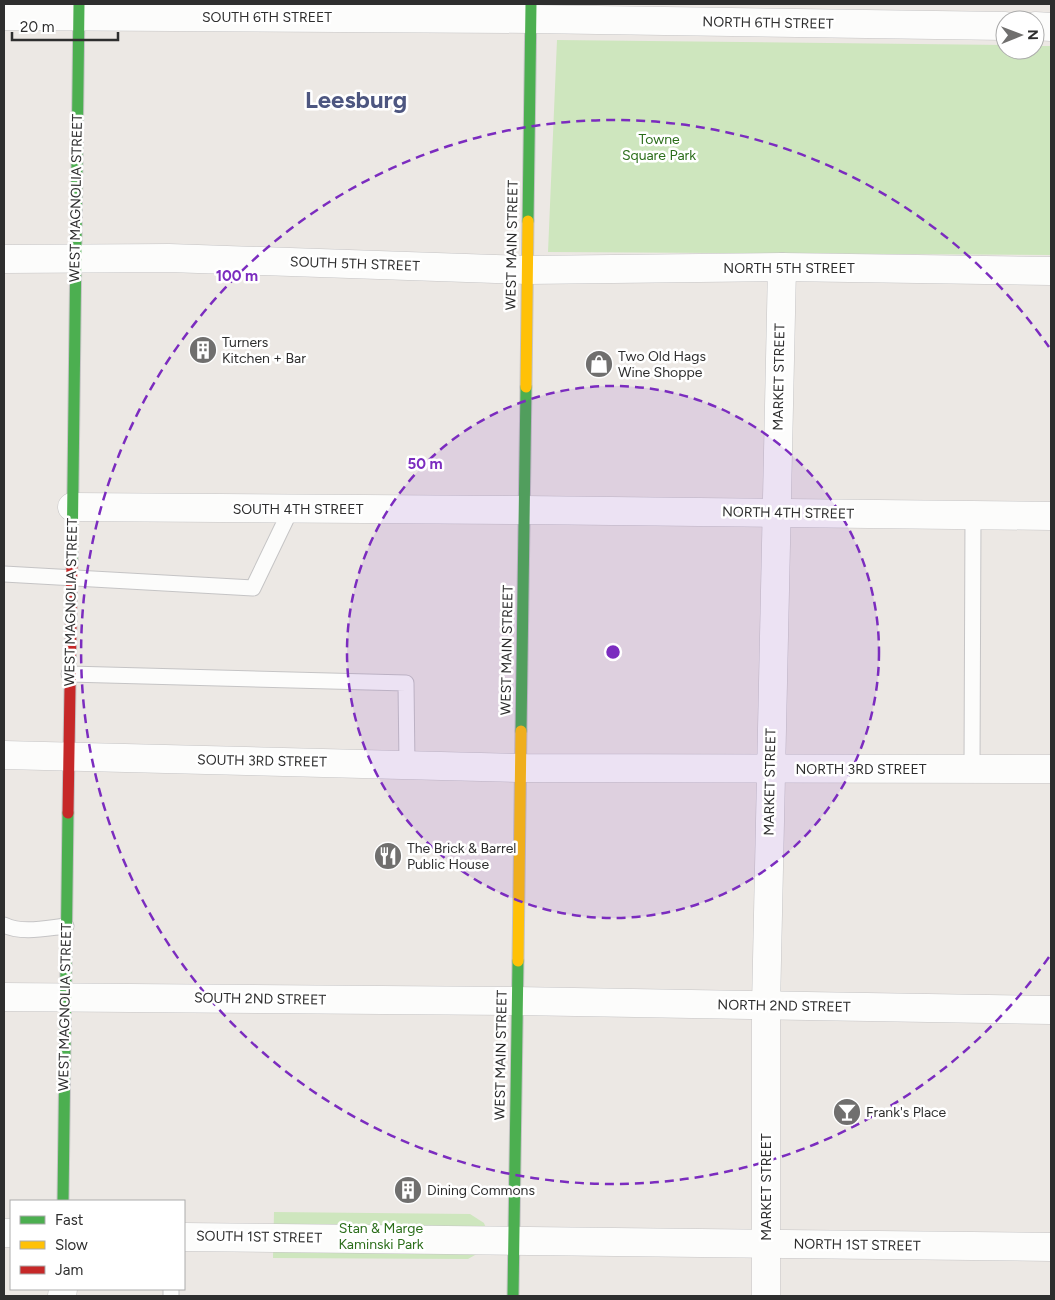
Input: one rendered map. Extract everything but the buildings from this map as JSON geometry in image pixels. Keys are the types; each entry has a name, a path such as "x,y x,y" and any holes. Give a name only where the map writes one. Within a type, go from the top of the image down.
{"main road":[{"name":"WEST MAGNOLIA STREET","path":"63,1200 79,10"},
{"name":"WEST MAIN STREET","path":"513,1296 531,11"}],"street":[{"name":"SOUTH 6TH STREET","path":"4,16 79,10 531,11"},
{"name":"NORTH 6TH STREET","path":"531,11 788,13 995,25"},
{"name":"SOUTH 5TH STREET","path":"4,259 169,258 527,270"},
{"name":"NORTH 5TH STREET","path":"527,270 782,267 1051,271"},
{"name":"MARKET STREET","path":"766,1296 766,1006 782,267"},
{"name":"SOUTH 4TH STREET","path":"72,507 524,510"},
{"name":"NORTH 4TH STREET","path":"524,510 1051,516"},
{"name":"SOUTH 3RD STREET","path":"4,755 520,768"},
{"name":"NORTH 3RD STREET","path":"520,768 1051,769"},
{"name":"SOUTH 2ND STREET","path":"4,997 516,1001"},
{"name":"NORTH 2ND STREET","path":"516,1001 1051,1010"},
{"name":"SOUTH 1ST STREET","path":"185,1237 514,1240"},
{"name":"NORTH 1ST STREET","path":"514,1240 1051,1247"}],"lane":[{"path":"4,574 253,588 291,509"},
{"path":"972,770 973,516"},
{"path":"70,674 406,683 407,765"},
{"path":"4,925 9,928 38,929 66,926"}],"green space":[{"name":"Towne Square Park","path":"557,40 995,45 995,60 1045,60 1045,46 1051,46 1051,255 548,252"},
{"name":"Stan & Marge Kaminski Park","path":"274,1212 470,1214 484,1223 489,1236 482,1251 468,1259 273,1258"}],"traffic: fast":[{"path":"72,562 79,4"},
{"path":"528,221 531,4"},
{"path":"521,731 526,387"},
{"path":"63,1200 68,813"},
{"path":"513,1296 518,961"}],"traffic: slow":[{"path":"526,387 528,221"},
{"path":"518,961 521,731"}],"traffic: jam":[{"path":"68,813 72,562"}],"place":[{"name":"Turners Kitchen + Bar","path":"203,350"},
{"name":"Two Old Hags Wine Shoppe","path":"599,364"},
{"name":"The Brick & Barrel Public House","path":"388,856"},
{"name":"Frank's Place","path":"847,1112"},
{"name":"Dining Commons","path":"408,1190"}],"district":[{"name":"Leesburg","path":"356,99"}]}
